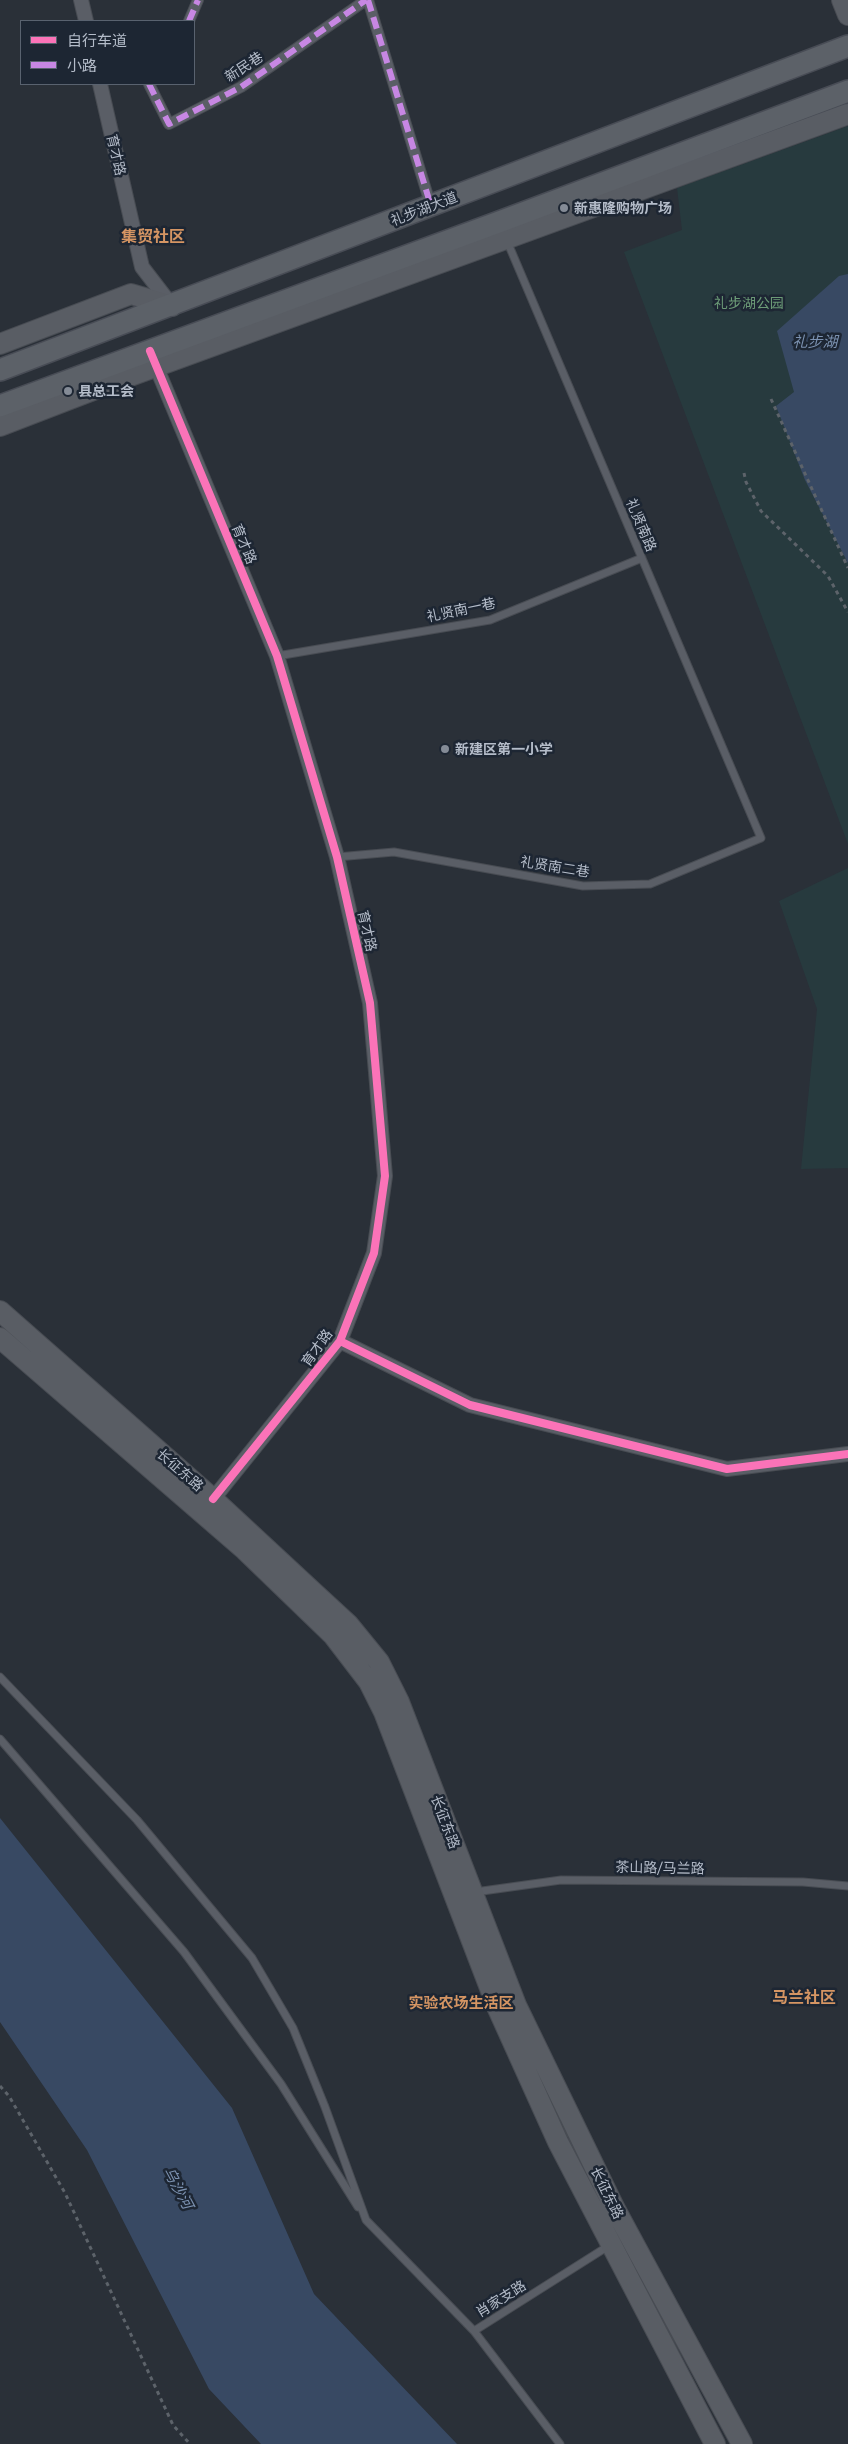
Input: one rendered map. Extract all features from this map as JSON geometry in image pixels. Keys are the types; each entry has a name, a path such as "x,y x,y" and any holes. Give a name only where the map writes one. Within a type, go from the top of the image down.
{"main road":[{"path":"842,0 848,15"},
{"name":"礼步湖大道","path":"0,370 172,306 848,46"},
{"path":"502,231 848,90"},
{"path":"0,406 153,359 502,231 848,114"},
{"path":"0,344 131,294 172,306"},
{"path":"0,426 153,359"},
{"name":"长征东路","path":"0,1311 213,1500 348,1624 379,1662 399,1702 516,2005 609,2199 742,2444"},
{"name":"长征东路","path":"0,1338 252,1556 333,1635 369,1682 384,1712 498,2009 558,2142 715,2444"}],"street":[{"path":"81,0 86,20"},
{"path":"189,20 198,0"},
{"name":"新民巷","path":"149,85 169,124 241,86 367,0 431,206"},
{"name":"育才路","path":"100,85 142,267 172,306"},
{"name":"育才路","path":"153,359 277,656 337,857 370,1003 385,1176 374,1253 340,1341 213,1500"},
{"path":"340,1341 470,1405 726,1469 848,1454"}],"lane":[{"name":"礼贤南路","path":"502,231 761,838"},
{"name":"礼贤南一巷","path":"277,656 490,620 642,558"},
{"name":"礼贤南二巷","path":"337,857 394,852 583,886 650,884 761,838"},
{"path":"0,1677 137,1820 252,1958 293,2028 325,2107 366,2220"},
{"path":"0,1740 184,1952 281,2084 366,2220 474,2331"},
{"name":"茶山路/马兰路","path":"472,1892 561,1880 803,1882 848,1886"},
{"name":"肖家支路","path":"560,2444 474,2331 611,2244"}],"path":[{"path":"771,400 848,568"},
{"path":"744,473 746,482 761,511 828,576 848,612"},
{"path":"0,2086 9,2096 65,2193 173,2424 190,2444"}],"green space":[{"name":"礼步湖公园","path":"848,126 848,844 624,252 682,230 677,188"},
{"path":"848,868 848,1168 801,1169 817,1009 779,901"}],"water":[{"name":"礼步湖","path":"848,274 848,563 805,480 776,406 794,392 777,331 839,276"},
{"name":"乌沙河","path":"0,1818 232,2108 314,2294 457,2444 261,2444 209,2389 87,2150 0,2022"}],"marked path":[{"path":"189,20 198,0"},
{"path":"150,85 169,124 241,87 366,0"},
{"path":"368,0 431,206"}],"cycle path":[{"path":"150,351 277,656 337,857 370,1003 385,1176 374,1253 340,1341 213,1499"},
{"path":"340,1341 470,1405 727,1469 848,1454"}],"place":[{"name":"新惠隆购物广场","path":"564,208"},
{"name":"县总工会","path":"68,391"},
{"name":"新建区第一小学","path":"445,749"}],"district":[{"name":"集贸社区","path":"153,237"},
{"name":"马兰社区","path":"804,1998"},
{"name":"实验农场生活区","path":"461,2003"}]}
